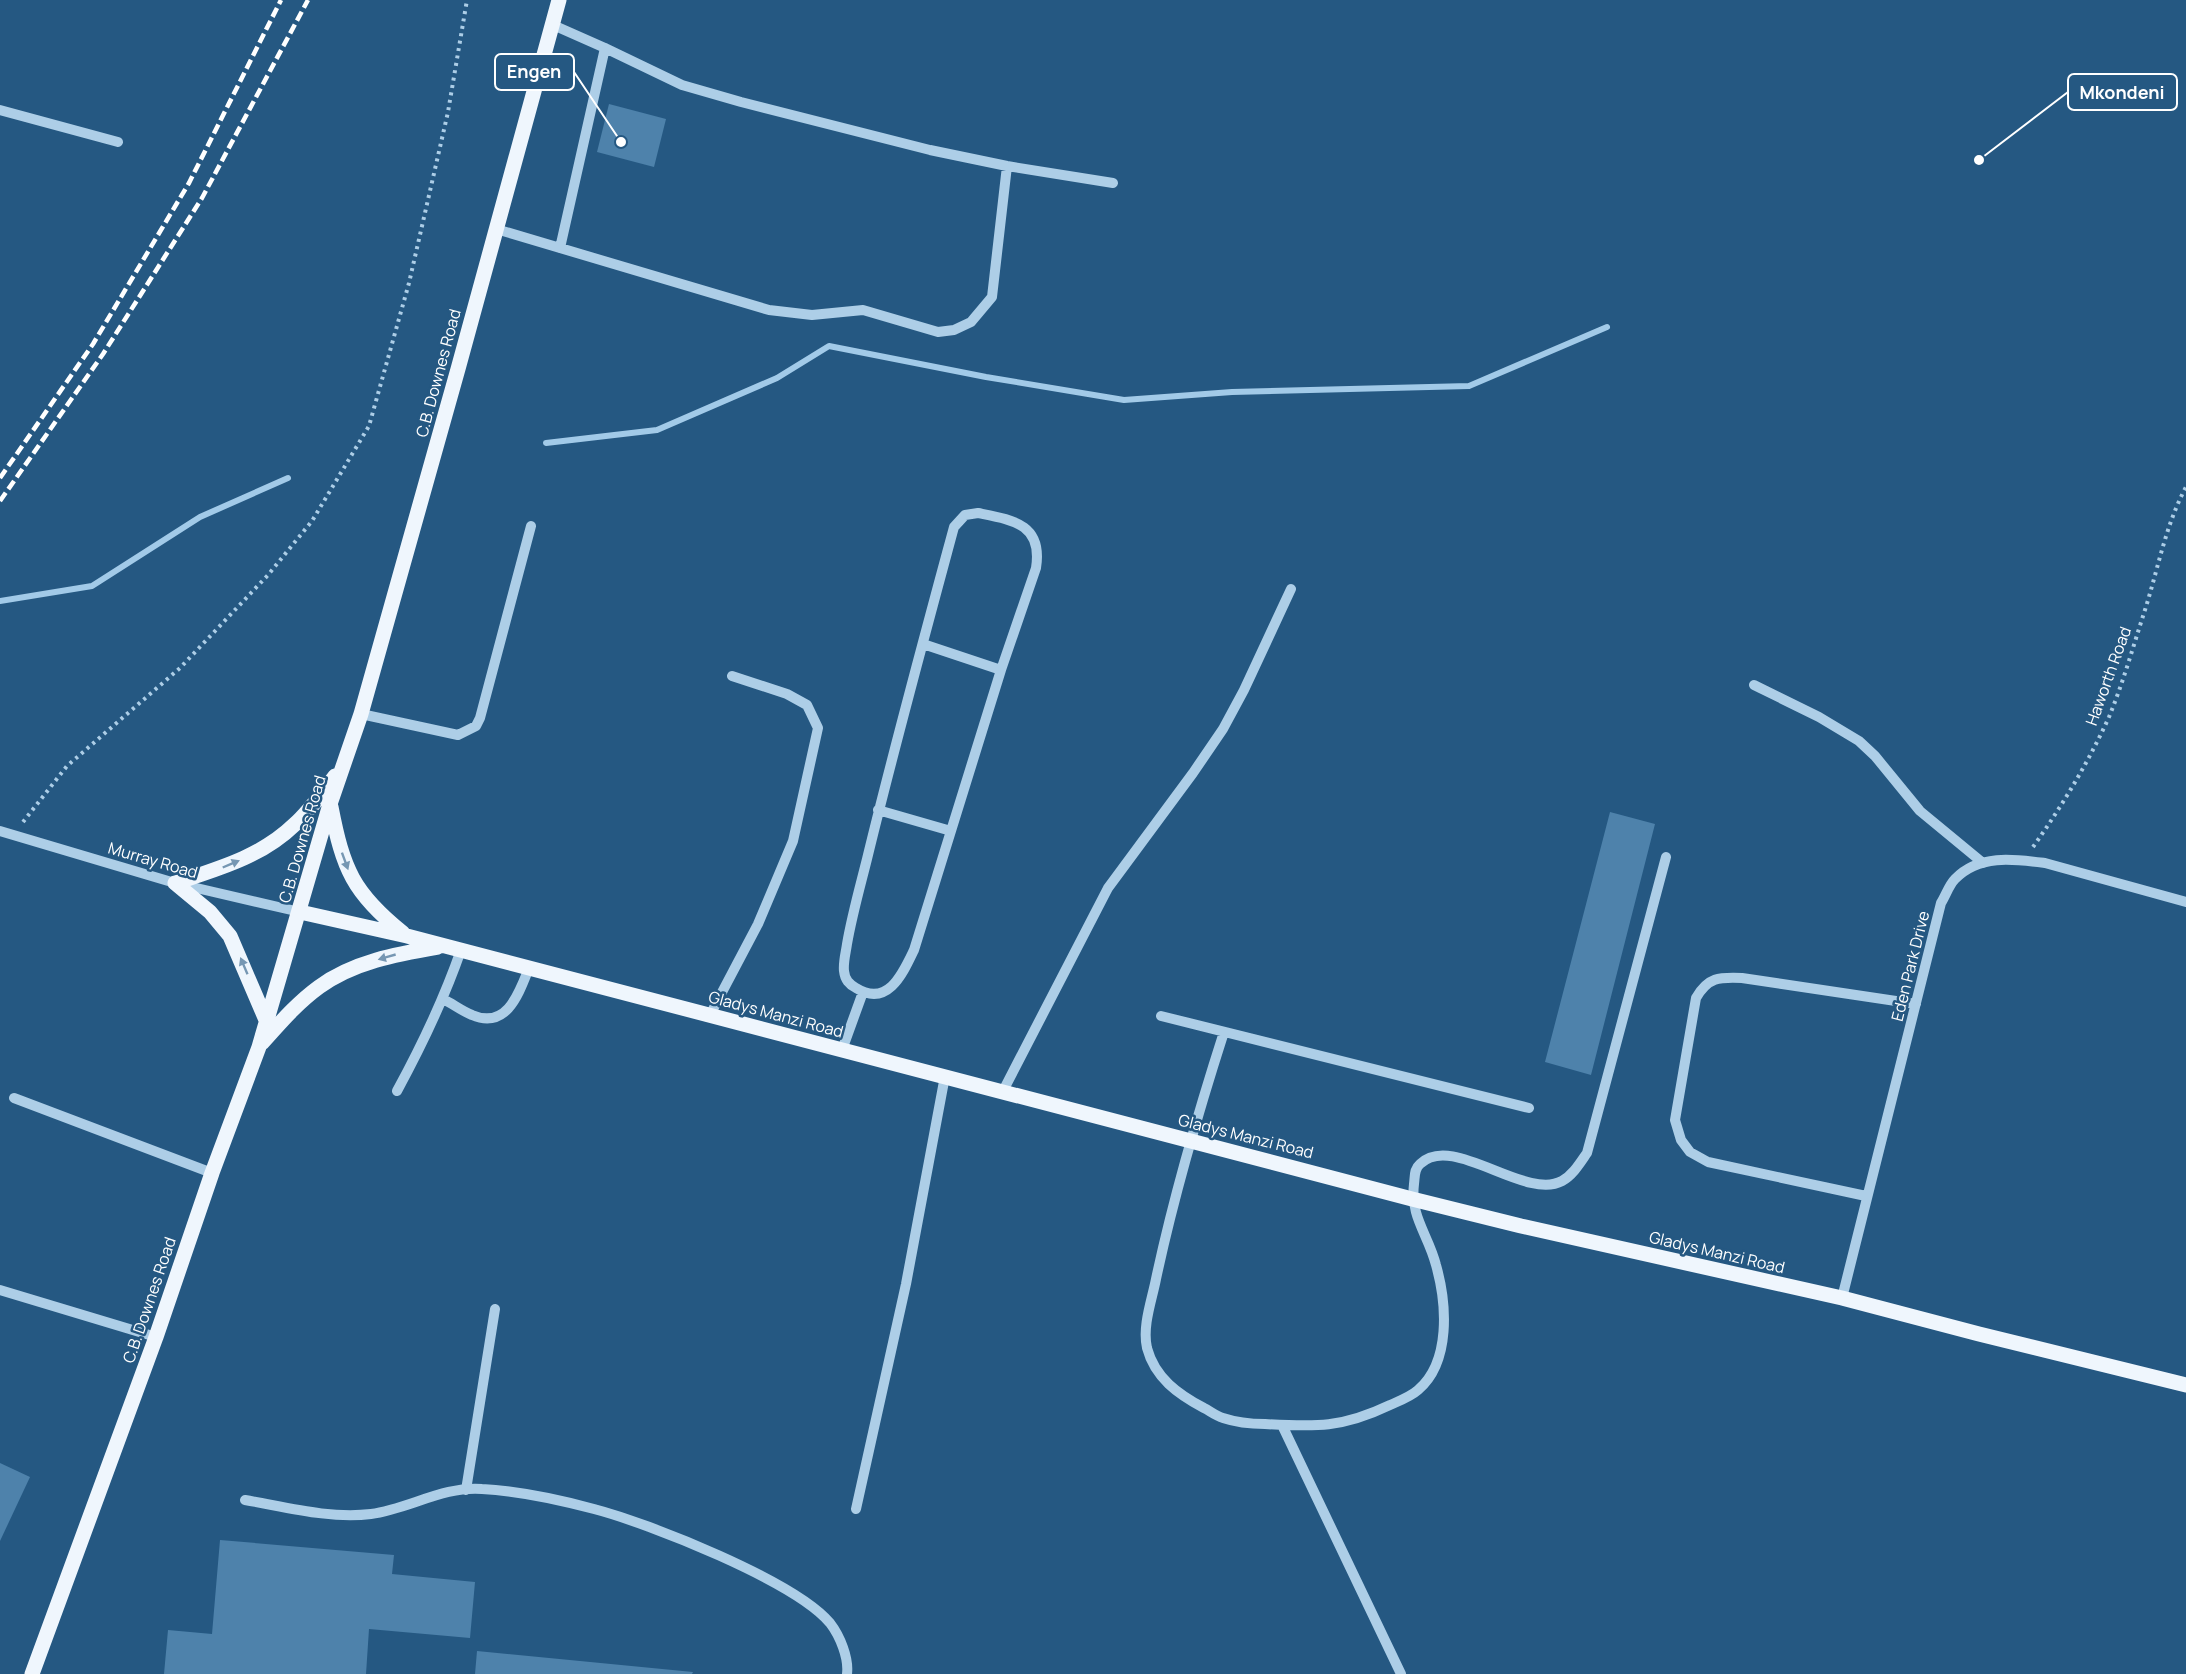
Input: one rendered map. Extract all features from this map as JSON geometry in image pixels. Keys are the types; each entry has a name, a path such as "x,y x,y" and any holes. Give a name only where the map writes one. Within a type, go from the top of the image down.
{"main road":[{"name":"C.B. Downes Road","path":"32,1674 146,1365 212,1173 259,1047 330,804 361,714 560,0"},
{"path":"175,883 226,867 271,844 294,826 308,811 342,767"},
{"path":"330,804 351,878 368,901 407,936"},
{"path":"175,883 210,912 230,936 266,1020"},
{"name":"Gladys Manzi Road","path":"300,912 444,945 1412,1199 1521,1226 1842,1298 2186,1385"},
{"path":"259,1047 298,1004 320,986 383,958 444,945"}],"street":[{"path":"553,25 682,85 741,102 919,147 1007,166 1113,183"},
{"path":"560,248 605,48"},
{"path":"0,110 118,142"},
{"path":"496,229 769,310 812,315 863,310 938,332 954,330 971,322 992,297 1007,166"},
{"path":"978,513 1018,523 1032,535 1039,553 1001,670 914,950 900,979 889,990 872,995 863,992 847,980 844,971 849,932 954,527 959,520 970,514 978,513"},
{"path":"361,714 458,735 476,726 531,526"},
{"path":"1003,1091 1108,888 1223,729 1244,690 1291,589"},
{"path":"923,644 1001,670"},
{"path":"710,1015 758,924 793,841 818,728 807,705 787,694 732,676"},
{"path":"1754,685 1819,717 1859,741 1875,756 1920,811 1983,863"},
{"path":"879,810 951,831"},
{"name":"Murray Road","path":"0,831 175,883 300,912"},
{"path":"1224,1032 1190,1140 1157,1274 1146,1326 1147,1347 1160,1374 1169,1386 1188,1400 1222,1418 1259,1424 1319,1427 1350,1422 1416,1392 1437,1366 1443,1345 1441,1290 1436,1263 1415,1214 1412,1199 1416,1168 1422,1161 1443,1155 1537,1184 1550,1185 1563,1180 1587,1153 1666,856"},
{"name":"Eden Park Drive","path":"1842,1298 1941,903 1954,880 1967,869 1996,859 2024,860 2045,863 2186,902"},
{"path":"397,1090 419,1051 462,950"},
{"path":"443,999 472,1015 495,1017 512,1006 519,995 529,968"},
{"path":"1866,1196 1708,1162 1690,1152 1682,1140 1675,1120 1696,998 1703,985 1724,977 1916,1004"},
{"path":"842,1050 863,992"},
{"path":"1161,1016 1529,1108"},
{"path":"856,1509 906,1284 945,1076"},
{"path":"14,1098 212,1173"},
{"path":"0,1290 156,1337"},
{"path":"466,1490 495,1309"},
{"path":"1282,1425 1401,1674"},
{"path":"245,1500 314,1512 343,1515 372,1514 427,1497 479,1488 523,1493 595,1509 701,1549 785,1589 812,1607 830,1623 848,1665 847,1674"}],"path":[{"path":"13,834 67,766 180,668 268,575 312,521 369,426 409,283 448,112 467,0"},
{"name":"Haworth Road","path":"2024,860 2060,809 2088,761 2109,715 2144,613 2174,510 2186,487"}],"building":[{"path":"609,104 666,119 654,167 597,152"},
{"path":"1610,812 1655,824 1591,1075 1545,1062"},
{"path":"0,1463 30,1477 0,1541"},
{"path":"220,1540 394,1555 392,1574 475,1582 470,1638 369,1629 366,1674 164,1674 168,1630 212,1634"},
{"path":"477,1651 693,1672 692,1674 475,1674"}],"waterway":[{"path":"546,443 657,430 777,378 829,346 986,377 1124,400 1232,392 1469,386 1607,327"},
{"path":"0,601 92,586 200,517 288,478"}],"railway":[{"path":"0,478 93,344 189,183 281,0"},
{"path":"0,501 103,354 202,198 308,0"}],"place":[{"name":"Engen","path":"621,142"},
{"name":"Mkondeni","path":"1979,160"}]}
